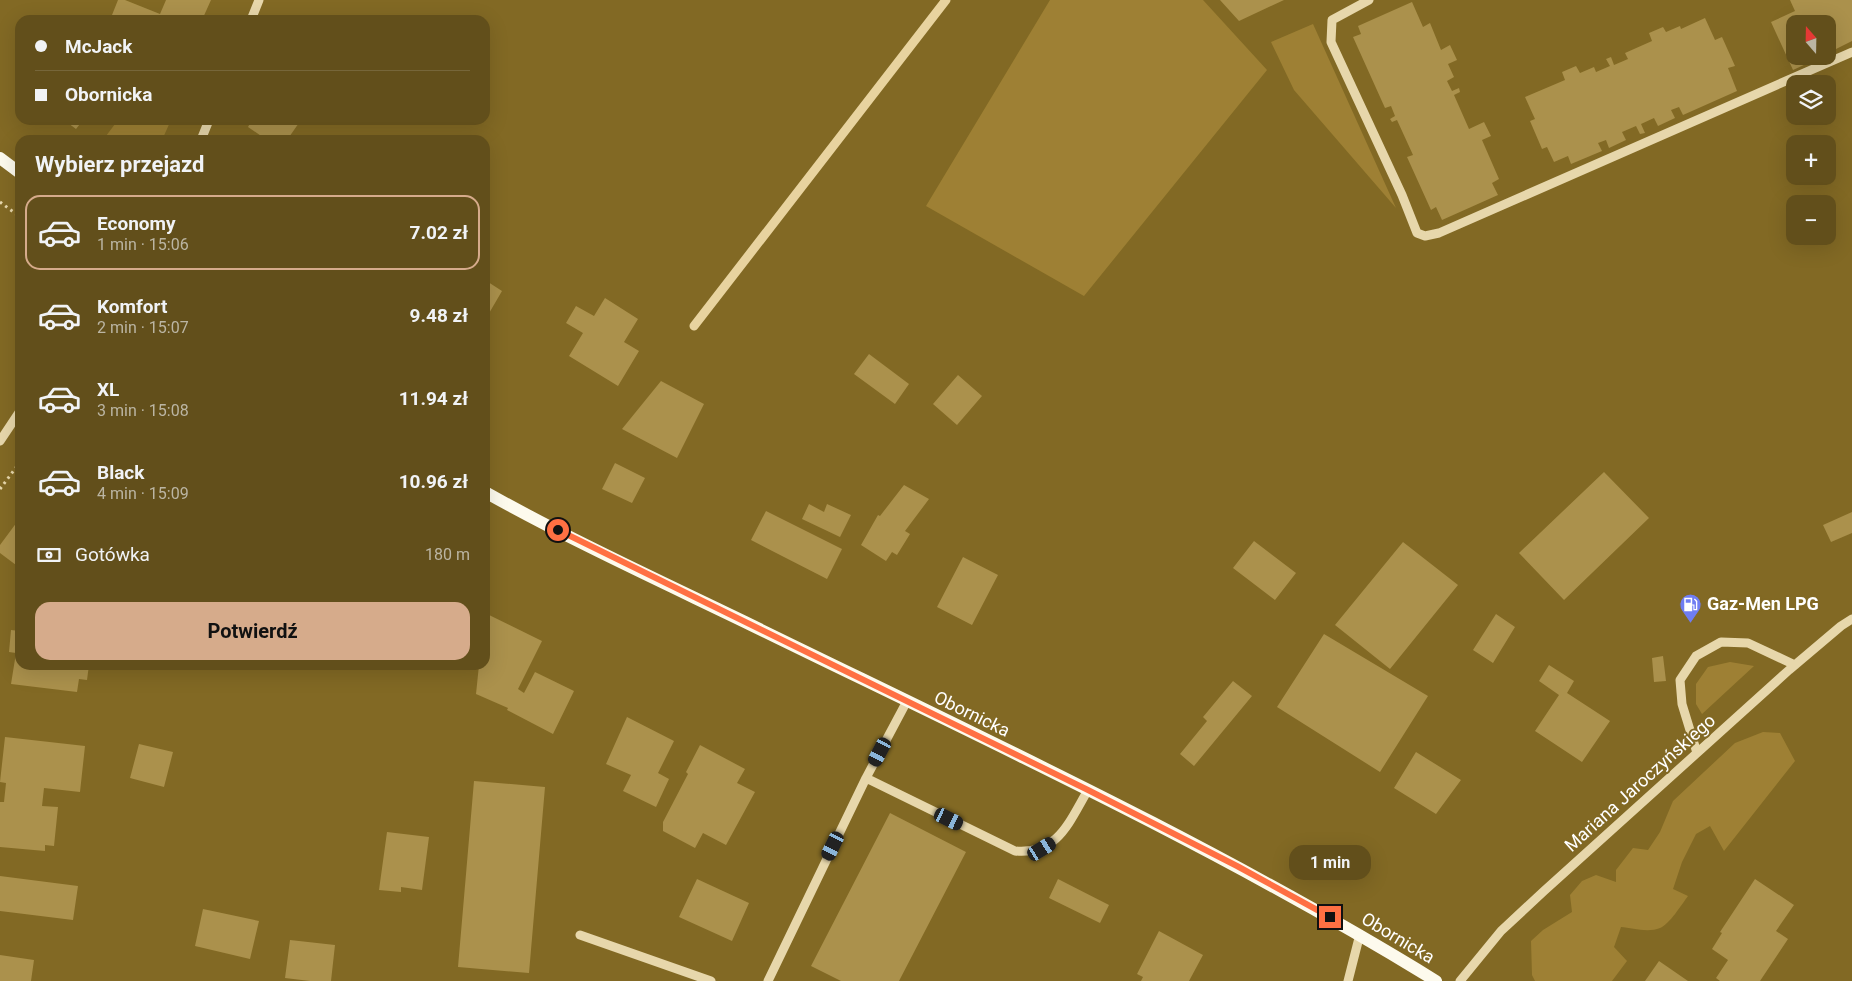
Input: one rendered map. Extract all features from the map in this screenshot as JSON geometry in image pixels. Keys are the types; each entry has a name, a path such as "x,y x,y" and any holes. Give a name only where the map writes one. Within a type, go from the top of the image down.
{"main road":[{"path":"0,158 15,169"},
{"name":"Obornicka","path":"490,495 594,548 1088,790 1253,875 1360,934 1436,981"}],"street":[{"path":"253,15 259,0"},
{"path":"1369,0 1332,20 1331,42 1402,195 1417,233 1425,236 1439,233 1852,52"},
{"path":"0,441 15,418"},
{"name":"Mariana Jaroczyńskiego","path":"1460,981 1501,931 1795,665 1852,619"},
{"path":"1697,753 1682,704 1680,680 1696,656 1721,642 1748,643 1795,665"},
{"path":"768,981 866,778 907,701"},
{"path":"866,778 1015,851 1028,852 1042,849 1053,842 1065,828 1088,790"},
{"path":"1348,981 1360,934"},
{"path":"580,935 711,981"}],"path":[{"path":"0,202 15,213"},
{"path":"0,489 15,469"}],"shaded area":[{"path":"1050,0 1203,0 1267,70 1084,296 926,206"},
{"path":"1313,24 1396,208 1294,90 1271,42"},
{"path":"114,125 169,125 164,135 107,135"},
{"path":"1730,662 1754,666 1702,714 1696,704 1696,684 1708,667"},
{"path":"1763,732 1780,733 1795,761 1724,851 1710,826 1696,834 1682,862 1673,889 1688,896 1671,919 1664,926 1655,929 1645,930 1621,927 1614,947 1627,961 1612,981 1535,981 1532,975 1531,941 1543,930 1572,912 1570,895 1582,881 1596,875 1616,882 1616,870 1633,848 1648,850 1660,832 1673,801 1735,743"}],"building":[{"path":"118,0 125,0 160,14 166,0 211,0 204,15 112,15"},
{"path":"1220,0 1284,0 1239,21"},
{"path":"1790,0 1852,0 1852,41 1836,49 1836,15 1786,15 1795,11"},
{"path":"1412,2 1423,27 1430,23 1441,50 1450,45 1457,60 1448,64 1454,77 1447,81 1452,91 1459,88 1460,92 1454,95 1469,129 1484,122 1491,136 1482,140 1499,179 1492,183 1498,195 1442,220 1436,207 1431,210 1407,157 1413,155 1397,120 1392,122 1390,119 1395,116 1391,106 1385,108 1353,37 1361,34 1358,26"},
{"path":"1786,15 1786,55 1771,22"},
{"path":"1705,18 1715,40 1722,37 1735,66 1728,68 1737,91 1683,115 1679,107 1671,110 1675,118 1658,126 1654,118 1641,124 1645,133 1640,134 1636,126 1622,132 1626,140 1609,148 1606,140 1598,143 1602,151 1571,164 1568,156 1554,162 1547,147 1542,149 1530,121 1535,119 1525,97 1565,80 1562,72 1576,66 1580,73 1594,67 1596,72 1610,66 1606,59 1611,57 1614,65 1628,59 1625,53 1652,41 1649,33 1663,27 1666,32 1680,26 1681,29"},
{"path":"1791,65 1804,65 1793,70"},
{"path":"71,125 79,125 76,129"},
{"path":"249,125 298,125 290,135 260,135 248,127"},
{"path":"490,283 502,291 490,312"},
{"path":"605,298 638,319 624,342 639,351 618,386 569,356 583,333 566,323 576,306 594,316"},
{"path":"869,354 909,384 895,404 854,374"},
{"path":"958,375 982,396 957,425 933,404"},
{"path":"661,381 704,404 677,458 622,429"},
{"path":"615,463 645,478 632,503 602,489"},
{"path":"1604,472 1649,518 1564,600 1519,553"},
{"path":"904,485 929,499 905,531 910,534 897,555 892,552 886,561 861,545 878,515 880,516"},
{"path":"809,504 824,512 827,504 851,515 840,537 802,519"},
{"path":"766,511 842,549 827,579 751,540"},
{"path":"1852,512 1852,533 1831,542 1823,525"},
{"path":"15,525 15,564 0,553 0,545"},
{"path":"1254,541 1296,573 1275,600 1233,568"},
{"path":"1403,542 1458,585 1390,669 1335,625"},
{"path":"963,557 998,575 972,625 937,607"},
{"path":"1496,614 1515,627 1493,663 1473,650"},
{"path":"490,615 542,641 518,689 524,693 535,672 574,691 553,734 507,710 508,708 476,694 478,670 490,670"},
{"path":"11,630 15,630 15,653 9,652"},
{"path":"1324,634 1428,696 1380,772 1277,707"},
{"path":"1663,656 1666,681 1654,682 1652,658"},
{"path":"15,659 15,670 88,670 87,680 79,679 77,692 11,684"},
{"path":"1549,665 1574,681 1567,693 1610,721 1582,762 1535,731 1559,695 1539,681"},
{"path":"1233,681 1252,696 1194,766 1180,754 1207,721 1203,717"},
{"path":"627,717 674,741 658,773 669,779 656,807 623,791 631,775 606,764"},
{"path":"5,737 85,746 80,792 44,788 42,806 58,807 54,846 45,845 45,851 0,847 0,802 4,802 6,783 0,782"},
{"path":"139,744 173,752 164,787 130,778"},
{"path":"700,745 745,769 737,783 755,792 726,845 703,833 695,848 663,831 663,822 688,774 686,772"},
{"path":"1416,752 1461,780 1436,814 1394,788"},
{"path":"474,781 545,787 529,973 458,967"},
{"path":"890,813 966,852 899,981 841,981 811,966"},
{"path":"387,832 429,837 422,890 401,887 401,892 379,890"},
{"path":"0,876 78,886 73,920 0,911"},
{"path":"697,879 749,903 732,941 679,917"},
{"path":"1058,879 1109,905 1100,923 1049,898"},
{"path":"1755,879 1794,905 1776,931 1788,939 1760,981 1720,981 1716,978 1728,960 1712,949 1722,933 1720,932"},
{"path":"203,909 259,921 250,959 195,946"},
{"path":"1159,931 1203,955 1189,981 1141,981 1143,977 1137,974"},
{"path":"290,940 335,945 331,981 285,978"},
{"path":"0,955 34,960 31,981 0,981"},
{"path":"1659,961 1688,981 1645,981"}],"waterway":[{"path":"694,326 946,0"}],"place":[{"name":"Gaz-Men LPG","path":"1691,623"}],"route":[{"path":"558,530 1088,790 1237,866 1330,917"}]}
